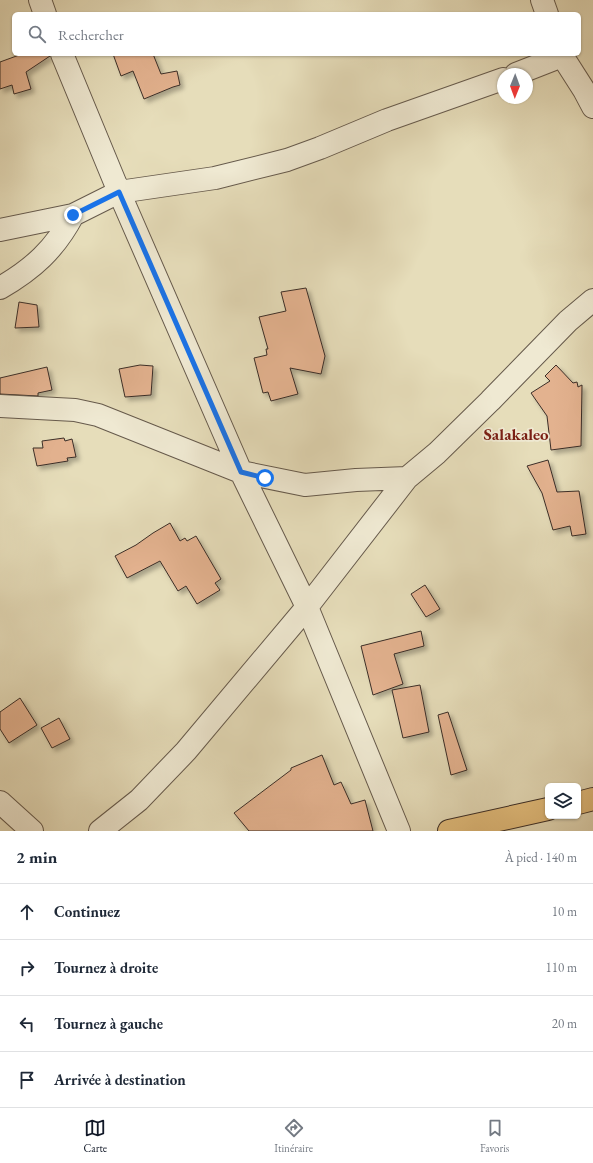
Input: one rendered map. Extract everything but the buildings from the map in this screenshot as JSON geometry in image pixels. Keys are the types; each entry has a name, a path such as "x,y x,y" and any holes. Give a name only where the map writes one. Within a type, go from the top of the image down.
{"main road":[{"path":"581,802 593,799"},
{"path":"449,831 545,810"}],"street":[{"path":"40,0 44,12"},
{"path":"542,0 546,12"},
{"path":"63,56 119,192 241,472 307,607 399,831"},
{"path":"530,68 559,56"},
{"path":"562,56 584,90 593,107"},
{"path":"0,230 73,215 119,192 215,178 287,160 387,120 497,81"},
{"path":"0,288 40,261 64,233 73,215"},
{"path":"100,831 139,800 186,751 307,607 407,478 437,453 568,321 593,300"},
{"path":"0,406 76,410 98,415 241,472 305,484 407,478"},
{"path":"0,802 32,831"}],"district":[{"name":"Salakaleo","path":"516,434"}],"route":[{"path":"73,215 119,192 241,472 265,478"}]}
